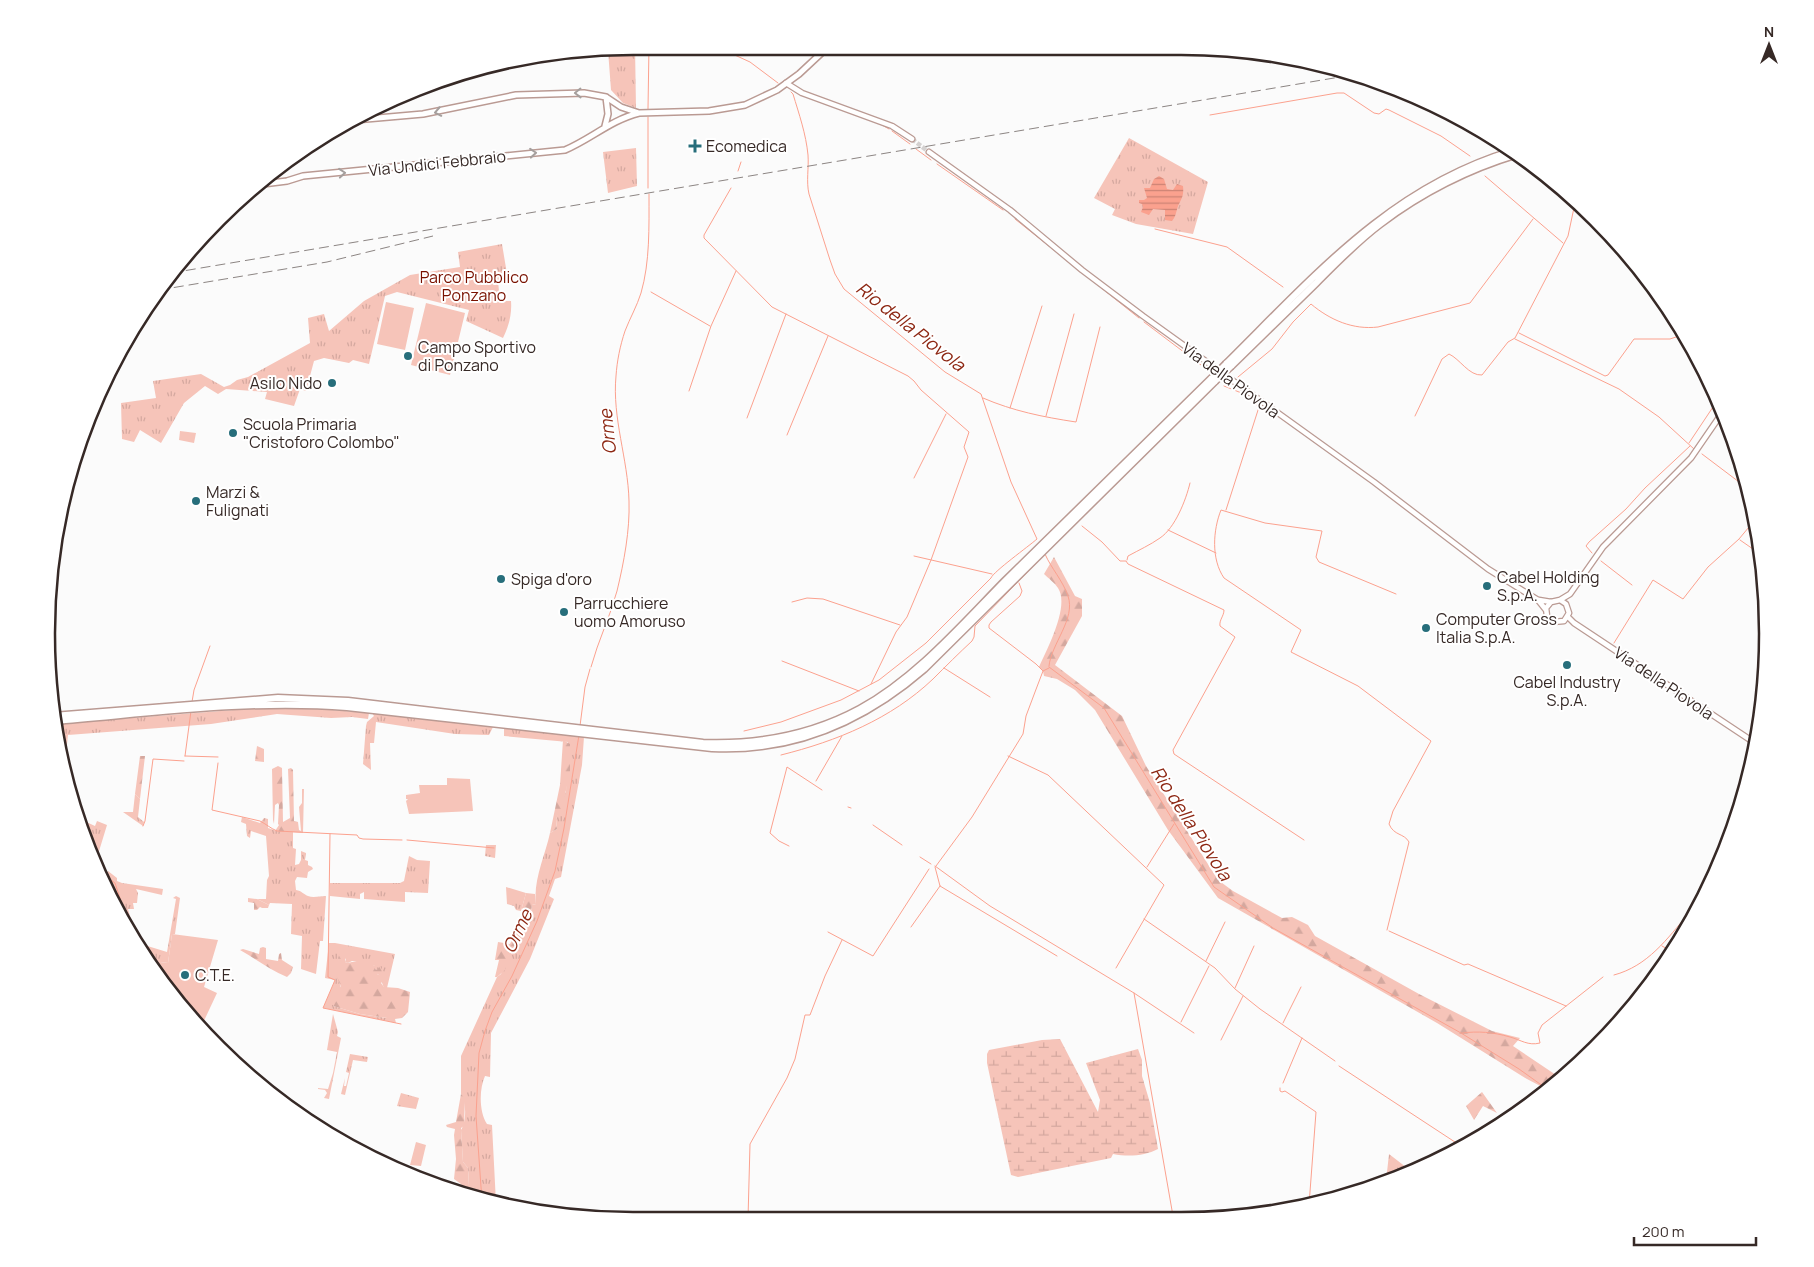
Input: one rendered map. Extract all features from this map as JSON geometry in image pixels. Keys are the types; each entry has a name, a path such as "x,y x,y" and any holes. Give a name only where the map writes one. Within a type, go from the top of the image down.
{"highway":[{"path":"1229,365 1351,242 1386,214 1422,190 1451,175 1504,154"},
{"path":"61,717 296,704 347,707 703,743 750,742 804,732 833,722 865,706 902,681 1213,380 1335,264 1379,225 1447,182 1509,157"},
{"path":"62,719 68,717"}],"main road":[{"path":"371,119 423,114 516,96 584,93 606,97 621,107 639,114 728,109 760,98 786,83 819,55"},
{"path":"605,127 608,117 606,97"},
{"name":"Via Undici Febbraio","path":"271,183 287,181 302,176 565,150 592,137 620,119 639,114"}],"street":[{"path":"786,83 802,92 892,126 912,139"},
{"name":"Via della Piovola","path":"929,152 1010,210 1082,270 1142,316 1374,482 1488,569 1538,600"},
{"path":"1538,600 1551,602 1560,600 1570,594 1603,547 1691,458 1718,419"},
{"path":"1564,621 1568,616 1570,594"},
{"path":"1538,600 1546,610 1550,620 1556,623 1564,621 1574,623"},
{"path":"1560,600 1568,607"},
{"path":"1546,610 1551,602"},
{"path":"1568,616 1574,623"},
{"name":"Via della Piovola","path":"1574,623 1749,739"}],"green space":[{"path":"635,55 636,108 623,103 611,90 608,56"},
{"path":"1129,138 1208,182 1193,234 1136,224 1112,215 1115,209 1094,198"},
{"path":"636,148 637,186 608,193 603,152"},
{"name":"Parco Pubblico Ponzano","path":"502,244 508,280 498,281 500,301 511,301 510,320 503,338 466,321 469,310 397,292 385,296 369,364 353,360 349,363 324,358 314,361 306,391 300,389 294,406 265,399 267,392 226,389 218,394 205,386 184,403 161,443 140,430 134,442 122,439 121,403 156,398 153,381 201,374 224,387 230,385 310,343 308,318 324,314 329,331 364,301 410,275 460,267 458,252"},
{"path":"386,302 414,308 405,350 377,344"},
{"path":"426,303 465,313 450,375 411,365"},
{"path":"180,431 196,433 194,443 179,440"},
{"path":"1054,557 1075,596 1082,599 1082,616 1055,665 1122,716 1146,766 1218,880 1233,891 1282,918 1292,917 1308,925 1315,936 1419,994 1492,1031 1520,1038 1513,1046 1555,1074 1540,1086 1437,1023 1218,898 1168,830 1095,710 1075,690 1057,679 1044,676 1043,671 1039,667 1056,628 1061,605 1061,596 1058,588 1044,574"},
{"path":"284,706 369,713 368,719 277,714 211,724 68,735 67,748 62,723"},
{"path":"372,713 493,727 489,735 455,734 376,722 374,743 370,743 371,770 363,764 366,726 367,722 374,716"},
{"path":"504,728 584,737 582,765 561,877 555,879 549,896 554,899 530,959 491,1033 490,1077 485,1076 483,1081 481,1100 484,1119 487,1124 492,1125 496,1195 469,1186 468,1168 463,1162 461,1130 465,1113 461,1094 461,1056 497,977 501,974 510,951 519,942 529,921 527,917 531,912 532,905 536,904 536,886 540,868 550,833 557,829 556,819 566,791 568,742 504,736"},
{"path":"563,740 570,744 570,771 561,814 556,819 557,829 550,833 560,785"},
{"path":"257,746 264,749 264,762 255,761"},
{"path":"140,756 145,756 140,799 135,794"},
{"path":"278,766 282,768 283,822 290,818 288,769 291,768 293,770 294,821 298,822 299,830 301,831 299,807 302,803 302,789 304,789 303,833 275,831 279,825 279,805 278,803 275,805 274,824 272,769"},
{"path":"447,778 470,779 473,811 409,814 406,795 420,793 419,785 447,785"},
{"path":"135,794 140,799 138,817 144,822 143,826 123,812 133,812"},
{"path":"242,817 260,823 264,818 268,819 268,828 277,831 293,832 293,848 296,849 295,865 299,864 301,860 301,851 306,853 305,860 308,861 308,865 313,869 308,872 307,878 297,877 295,881 296,890 310,897 326,896 323,941 320,941 316,974 301,969 302,936 291,934 292,904 270,903 269,905 257,899 266,899 269,876 266,836 251,831 250,838 247,836 246,824 241,822"},
{"path":"97,821 107,825 98,853 87,822 95,826"},
{"path":"486,845 496,845 495,858 485,856"},
{"path":"409,856 417,860 430,861 428,893 405,892 405,902 364,899 364,892 360,894 360,899 330,896 330,883 400,883 404,881"},
{"path":"108,871 117,878 117,881 122,883 163,889 162,895 136,889 138,893 137,903 133,903 134,909 128,909 131,919"},
{"path":"506,887 526,893 521,911 507,904"},
{"path":"526,893 535,894 536,904 532,905 531,912 527,917 530,921 519,942 510,951 505,970 495,977 499,960 495,960 498,942 510,944 523,916 521,911"},
{"path":"176,896 180,898 175,934 172,934 168,963 157,962 146,946 167,952 176,899 173,898"},
{"path":"248,898 257,899 269,905 268,908 260,907 254,910 254,903 248,902"},
{"name":"C.T.E.","path":"172,934 218,940 204,987 217,993 204,1021 157,962 168,963"},
{"path":"329,943 395,954 387,988 384,988 375,966 352,961 348,963 345,962 346,959 339,955 341,988 333,1006 360,1014 387,1018 387,1021 323,1008 335,980 325,978"},
{"path":"260,948 266,948 266,959 278,961 279,954 281,953 282,960 293,967 287,977 240,950 243,949 259,954"},
{"path":"342,952 346,954 345,962 363,960 375,966 377,970 380,966 384,973 377,974 386,978 381,983 384,987 398,988 410,992 408,1012 402,1018 395,1019 396,1023 387,1021 387,1018 360,1014 333,1006 335,990 341,987 336,974 339,955"},
{"path":"333,1014 338,1032 337,1036 341,1038 329,1099 324,1098 327,1093 325,1090 318,1088 328,1089 333,1073 337,1052 327,1050"},
{"path":"1060,1039 1098,1112 1100,1100 1086,1063 1138,1049 1142,1060 1142,1076 1150,1103 1158,1149 1136,1155 1113,1154 1111,1158 1018,1177 1011,1175 987,1063 987,1054 989,1050 1042,1040"},
{"path":"350,1054 368,1057 367,1062 353,1060 345,1095 341,1094 345,1078 344,1086 346,1086 349,1073 346,1072"},
{"path":"1482,1092 1497,1113 1483,1106 1474,1120 1466,1106"},
{"path":"401,1093 419,1098 416,1109 397,1106"},
{"path":"461,1094 465,1099 464,1126 461,1128 463,1162 468,1168 469,1186 473,1186 474,1189 462,1185 454,1179 456,1159 455,1129 446,1125 456,1122"},
{"path":"416,1142 426,1145 421,1166 410,1165"},
{"path":"1389,1154 1405,1167 1402,1168 1387,1173"}],"shaded area":[{"path":"1159,176 1164,179 1167,189 1173,190 1177,184 1183,186 1182,196 1172,221 1165,220 1165,210 1153,209 1149,215 1141,212 1143,207 1139,200 1147,198 1144,188 1150,188 1154,179"}],"waterway":[{"name":"Orme","path":"648,109 649,55"},
{"name":"Rio della Piovola","path":"735,55 750,62 778,83"},
{"name":"Rio della Piovola","path":"744,731 781,722 841,700 879,680 926,643 998,570 1037,539 1011,482 981,394 945,372 844,289 835,274 809,194 807,147 800,117 791,92"},
{"path":"1210,115 1344,93 1374,113 1379,114 1386,109 1389,110 1441,136 1470,156"},
{"name":"Orme","path":"648,117 648,188"},
{"path":"882,125 889,129"},
{"path":"892,131 910,144"},
{"path":"916,149 931,160"},
{"path":"738,171 741,162"},
{"path":"937,164 1003,210"},
{"path":"1485,176 1563,243"},
{"path":"731,188 704,238 772,307 908,376 921,390 969,432 964,447 968,457 931,560 907,617 896,632 871,684"},
{"name":"Orme","path":"591,667 617,591 627,535 629,512 628,485 616,407 616,376 623,337 644,281 648,244 649,194"},
{"path":"1415,416 1442,359 1449,354 1473,373 1482,375 1508,342 1515,338 1568,236 1574,209"},
{"path":"1015,219 1139,318"},
{"path":"1238,377 1272,349 1293,322 1311,304 1326,315 1342,323 1369,328 1470,303 1533,219"},
{"path":"1155,229 1227,247 1283,287"},
{"path":"689,391 711,326 736,271"},
{"path":"651,292 710,326"},
{"path":"1010,408 1042,306"},
{"path":"747,418 786,314"},
{"path":"1046,416 1074,314"},
{"path":"1144,322 1205,368"},
{"path":"983,398 1028,413 1076,422 1100,327"},
{"path":"1519,333 1605,376 1608,375 1634,339 1670,339 1677,337"},
{"path":"787,435 828,336"},
{"path":"1515,339 1619,389 1659,417 1694,449"},
{"path":"1224,386 1244,394 1259,407 1226,510"},
{"path":"1689,443 1713,407"},
{"path":"914,478 946,414"},
{"path":"1592,553 1586,546 1589,542 1626,509 1645,488 1690,446"},
{"path":"1702,454 1738,481"},
{"path":"1127,560 1128,556 1160,538 1170,528 1183,505 1190,483"},
{"path":"1387,930 1409,842 1394,831 1389,824 1393,811 1431,741 1358,686 1291,652 1301,630 1224,578 1220,570 1215,553 1215,535 1221,510 1265,523 1322,531 1316,557 1319,562 1396,594"},
{"path":"1082,526 1102,542 1120,561 1126,561 1128,564 1224,610 1220,626 1235,637 1173,750 1174,754 1304,840"},
{"path":"1614,643 1653,580 1683,599 1708,567 1739,539 1749,527"},
{"path":"1168,530 1216,553"},
{"path":"1740,540 1752,549"},
{"path":"781,755 822,743 862,727 899,706 917,693 972,641 975,626 1045,554 1066,590 1070,605 1069,614 1049,666"},
{"path":"914,556 992,574"},
{"path":"1601,561 1632,585"},
{"path":"1019,583 1022,591 1020,596 991,622 989,628 1043,671"},
{"path":"792,602 807,598 823,599 900,625"},
{"path":"192,702 194,690 210,646"},
{"path":"782,661 859,691"},
{"name":"Rio della Piovola","path":"1049,667 1104,708 1214,887 1273,928 1461,1033 1541,1085"},
{"path":"944,668 990,697"},
{"path":"936,866 972,817 1023,734 1026,716 1043,671 1049,668"},
{"name":"Orme","path":"580,726 585,687 590,669"},
{"path":"185,756 191,711"},
{"name":"Orme","path":"481,1191 476,1116 479,1053 492,1012 512,976 537,921 555,871 579,735"},
{"path":"816,781 842,736"},
{"path":"185,756 218,757"},
{"path":"1008,756 1048,775 1164,885 1116,968"},
{"path":"143,826 153,759 184,761"},
{"path":"218,763 212,810 260,821 277,831 357,835 363,839 402,840"},
{"path":"789,846 779,841 770,833 787,767 822,790"},
{"path":"1147,867 1174,824"},
{"path":"873,825 902,845"},
{"path":"330,834 328,977 335,980 323,1008 401,1024"},
{"path":"407,840 494,848"},
{"path":"920,857 931,864"},
{"path":"935,866 990,906 1134,993 1194,1033"},
{"path":"935,867 940,886 1057,956"},
{"path":"828,932 873,956 929,869"},
{"path":"111,880 115,883 120,899"},
{"path":"911,927 940,886"},
{"path":"1144,919 1215,968 1235,989 1260,1009 1335,1061"},
{"path":"1206,961 1225,922"},
{"path":"1614,975 1626,971 1647,958 1665,942 1681,922"},
{"path":"1389,931 1464,965 1468,964 1566,1006"},
{"path":"748,1212 750,1144 787,1078 795,1059 805,1015 810,1015 825,976 842,940"},
{"path":"1235,988 1254,946"},
{"path":"1662,946 1666,948"},
{"path":"1181,1022 1209,966"},
{"path":"1462,1033 1492,1033 1528,1043 1540,1043 1538,1033 1542,1025 1603,977"},
{"path":"1283,1023 1301,987"},
{"path":"1134,993 1172,1212"},
{"path":"1221,1040 1243,996"},
{"path":"1283,1083 1302,1038"},
{"path":"1339,1066 1455,1142"},
{"path":"1280,1088 1280,1091 1285,1091 1316,1112 1310,1197"}],"tunnel":[{"path":"912,139 929,152"}],"railway":[{"path":"183,271 1338,77"},
{"path":"170,288 327,262 433,236"}],"place":[{"name":"Ecomedica","path":"695,146"},
{"name":"Campo Sportivo di Ponzano","path":"408,356"},
{"name":"Asilo Nido","path":"332,383"},
{"name":"Scuola Primaria \"Cristoforo Colombo\"","path":"233,433"},
{"name":"Marzi & Fulignati","path":"196,501"},
{"name":"Spiga d'oro","path":"501,579"},
{"name":"Cabel Holding S.p.A.","path":"1487,586"},
{"name":"Parrucchiere uomo Amoruso","path":"564,612"},
{"name":"Computer Gross Italia S.p.A.","path":"1426,628"},
{"name":"Cabel Industry S.p.A.","path":"1567,665"},
{"name":"C.T.E.","path":"185,975"}]}
